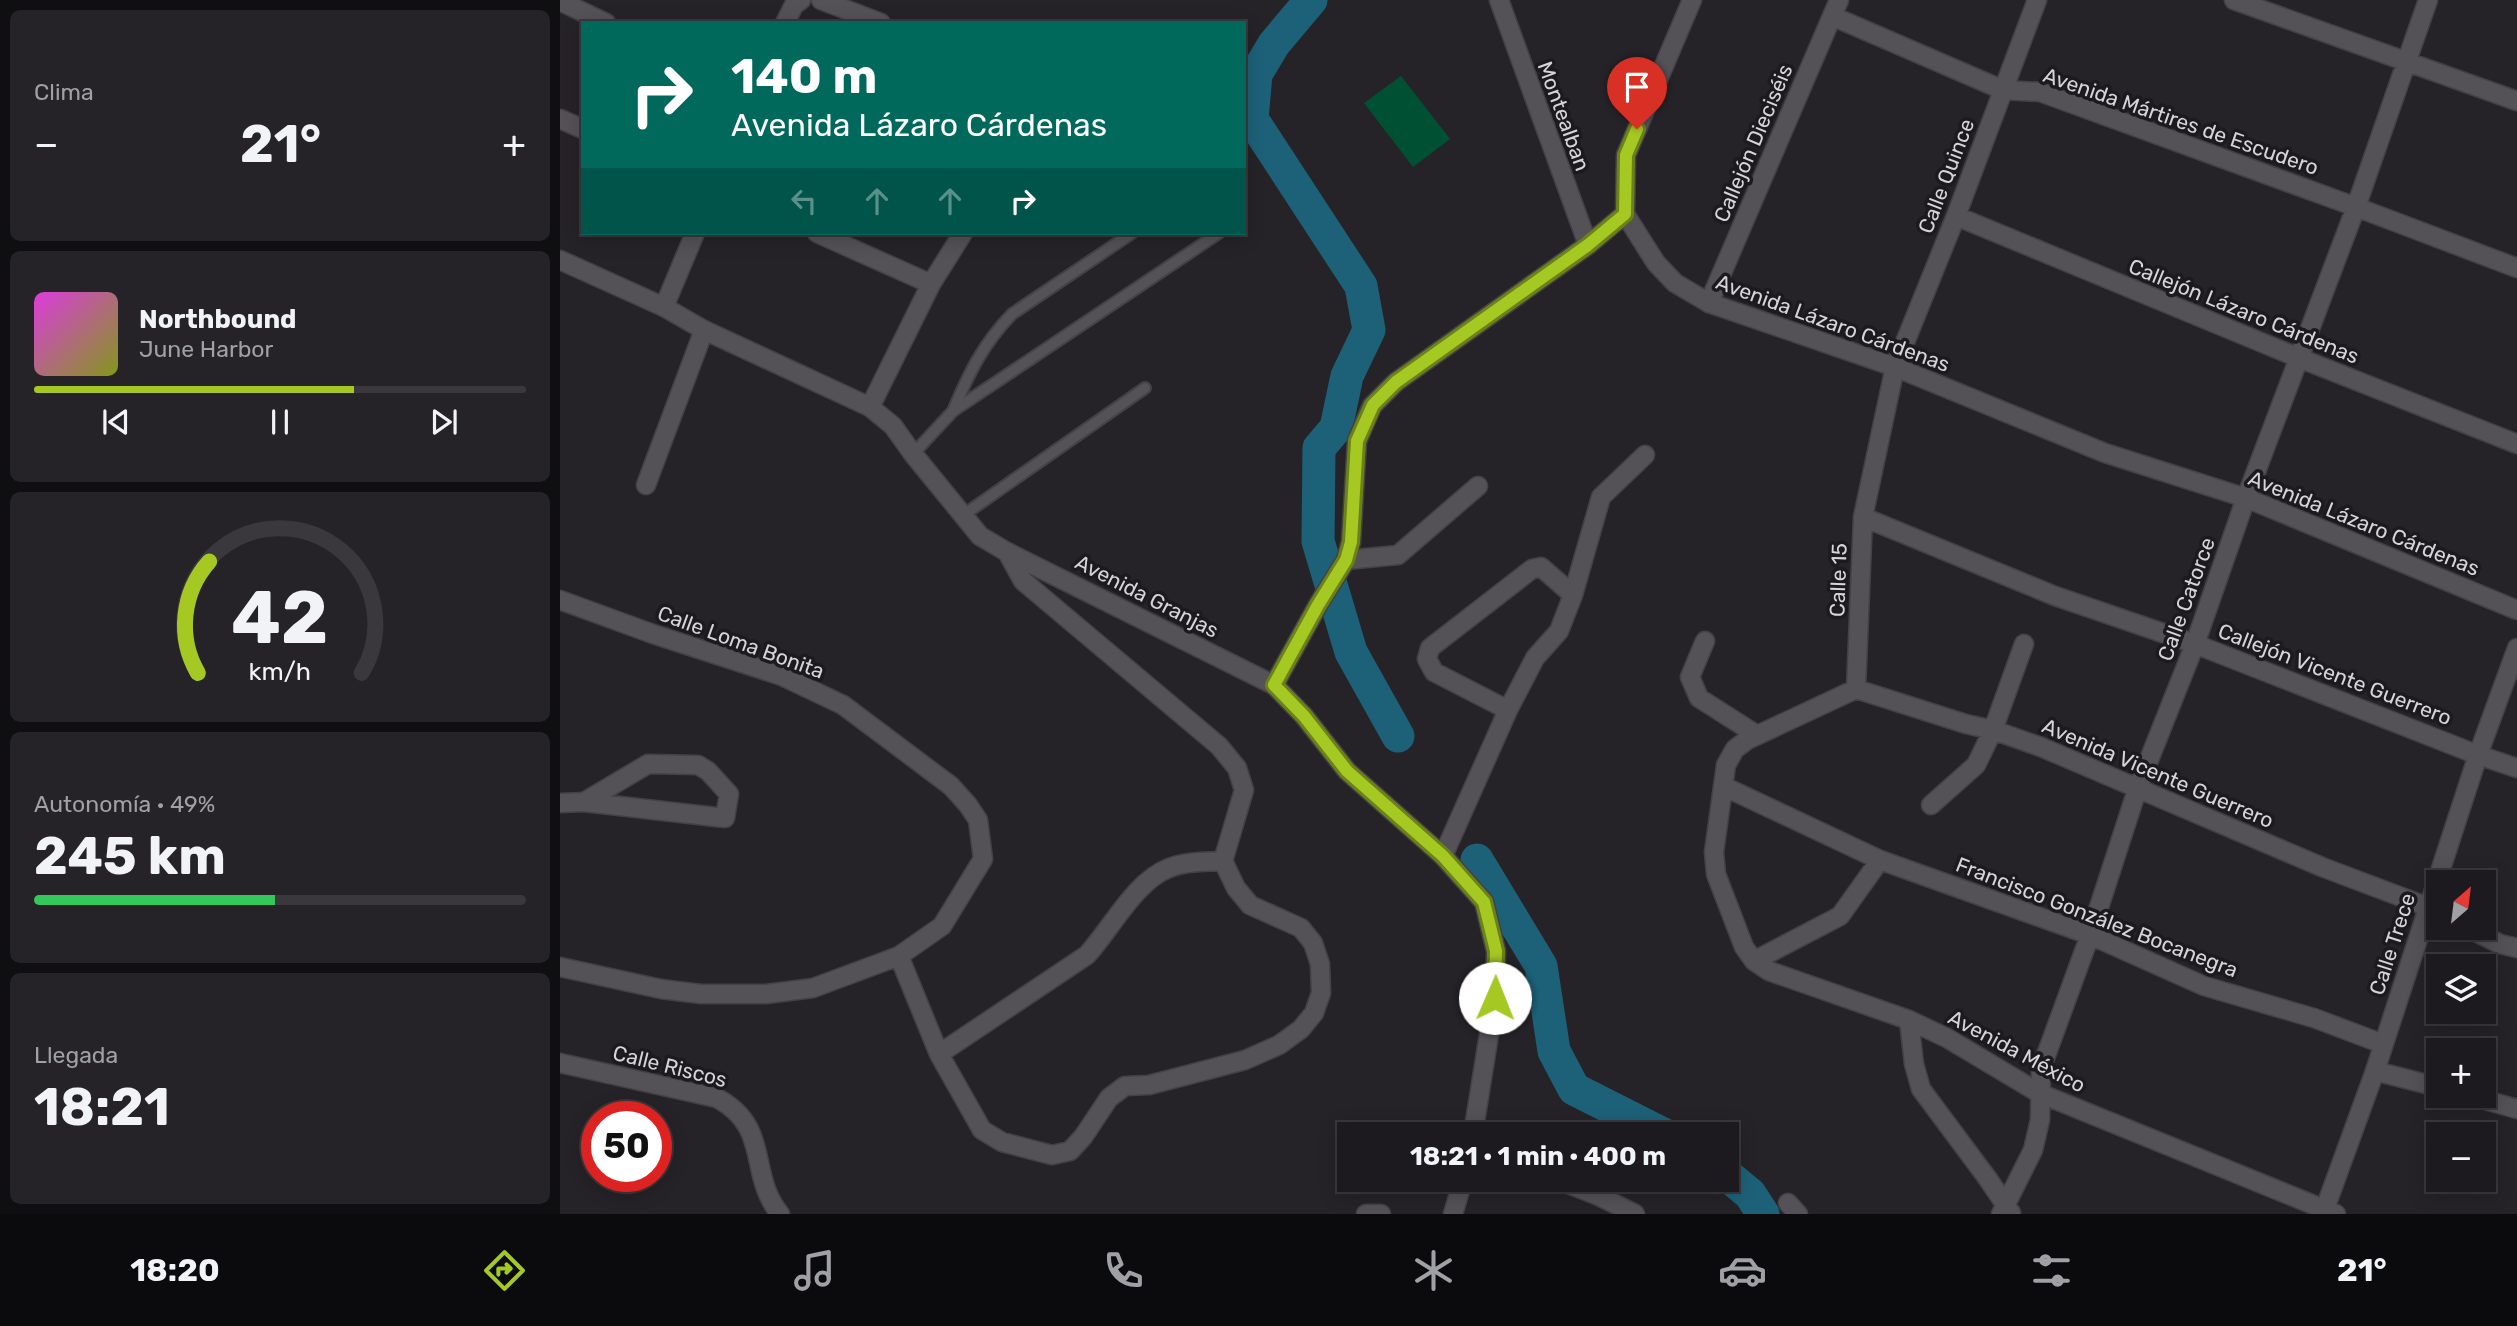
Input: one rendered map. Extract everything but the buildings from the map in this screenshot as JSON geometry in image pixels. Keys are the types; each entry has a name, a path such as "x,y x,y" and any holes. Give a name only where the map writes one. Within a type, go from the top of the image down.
{"street":[{"path":"786,21 793,5 801,0"},
{"path":"821,0 876,21"},
{"path":"1274,685 1346,560 1351,542 1357,441 1373,405 1396,382 1588,245 1625,214 1626,155 1692,0"},
{"name":"Calle Quince","path":"1895,367 1956,216 2037,0"},
{"path":"2234,0 2517,101"},
{"name":"Calle Catorce","path":"2006,1211 2033,1150 2040,1120 2041,1069 2090,935 2137,790 2195,644 2246,498 2356,207 2428,0"},
{"name":"Montealban","path":"1498,2 1588,245"},
{"path":"561,3 602,21"},
{"name":"Avenida Mártires de Escudero","path":"1835,8 2003,90 2040,92 2517,268"},
{"name":"Callejón Dieciséis","path":"1709,303 1835,8"},
{"path":"560,119 581,128"},
{"name":"Avenida Lázaro Cárdenas","path":"1625,214 1656,262 1675,284 1709,303 1895,367 2105,453 2246,498 2517,610"},
{"name":"Callejón Lázaro Cárdenas","path":"1956,216 2299,358 2517,444"},
{"path":"664,307 694,235"},
{"path":"821,235 931,285"},
{"path":"870,407 931,285 962,235"},
{"name":"Avenida Granjas","path":"560,260 870,407 893,426 980,536 1274,685 1304,716 1347,771 1443,856 1484,902 1496,951 1495,998 1476,1122"},
{"path":"646,485 704,330"},
{"name":"Calle 15","path":"1856,689 1863,517 1895,367"},
{"path":"1443,856 1507,710 1535,658 1559,631 1573,595 1601,497 1645,455"},
{"path":"1346,560 1398,555 1478,486"},
{"name":"Callejón Vicente Guerrero","path":"1863,517 2054,596 2195,644 2517,768"},
{"path":"899,956 939,1054 982,1130 1002,1142 1052,1155 1070,1151 1083,1137 1109,1098 1125,1086 1149,1085 1245,1060 1279,1045 1301,1029 1314,1013 1321,993 1320,964 1313,943 1301,928 1250,905 1236,888 1223,861 1244,790 1237,768 1219,746 1023,582 1007,552"},
{"path":"1507,710 1434,672 1427,659 1430,648 1532,569 1541,567 1573,595"},
{"name":"Calle Loma Bonita","path":"560,600 782,676 843,705 951,786 978,820 983,859 942,926 899,956 814,988 766,994 701,994 661,989 560,967"},
{"path":"1705,641 1690,677 1699,698 1757,735"},
{"path":"1931,805 1976,765 1993,730 2024,644"},
{"name":"Calle Trece","path":"2444,870 2478,755 2517,648"},
{"path":"1856,689 1757,735 1735,750 1726,765 1714,852 1716,874 1744,947 1755,961 1840,916 1880,860"},
{"name":"Avenida Vicente Guerrero","path":"1856,689 2041,747 2322,867 2426,906"},
{"path":"560,803 584,802 725,818 729,794 708,771 698,765 648,764 584,802"},
{"name":"Francisco González Bocanegra","path":"1723,786 1880,860 2090,935 2204,986 2315,1018 2383,1044"},
{"path":"939,1054 1087,955 1149,880 1168,868 1190,863 1223,861"},
{"name":"Calle Trece","path":"2328,1213 2383,1044 2426,928"},
{"path":"2492,940 2517,948"},
{"name":"Avenida México","path":"1755,961 1769,971 1909,1020 1947,1038 2039,1093 2328,1213"},
{"path":"1909,1020 1914,1064 1921,1089 2006,1211"},
{"name":"Calle Riscos","path":"560,1063 717,1098 732,1106 755,1139 764,1187 780,1214"},
{"path":"2375,1071 2426,1084"},
{"path":"2496,1103 2517,1109"},
{"path":"1453,1214 1459,1192"},
{"path":"1589,1192 1635,1214"},
{"path":"1366,1214 1381,1214"}],"lane":[{"path":"953,411 973,365 996,331 1012,314 1129,235"},
{"path":"913,454 953,411 1216,235"},
{"path":"962,516 1144,388"}],"green space":[{"path":"1401,76 1450,139 1413,167 1364,103"}],"waterway":[{"path":"1311,0 1274,44 1256,74 1252,119 1361,286 1369,330 1347,376 1336,428 1319,448 1318,541 1351,652 1398,736"},
{"path":"1477,860 1541,966 1554,1051 1574,1089 1639,1122"},
{"path":"1739,1185 1750,1194 1763,1214"}],"route":[{"path":"1495,998 1496,951 1484,902 1443,856 1347,771 1304,716 1274,685 1346,560 1351,542 1357,441 1373,405 1396,382 1588,245 1625,214 1626,155 1637,129"}]}
